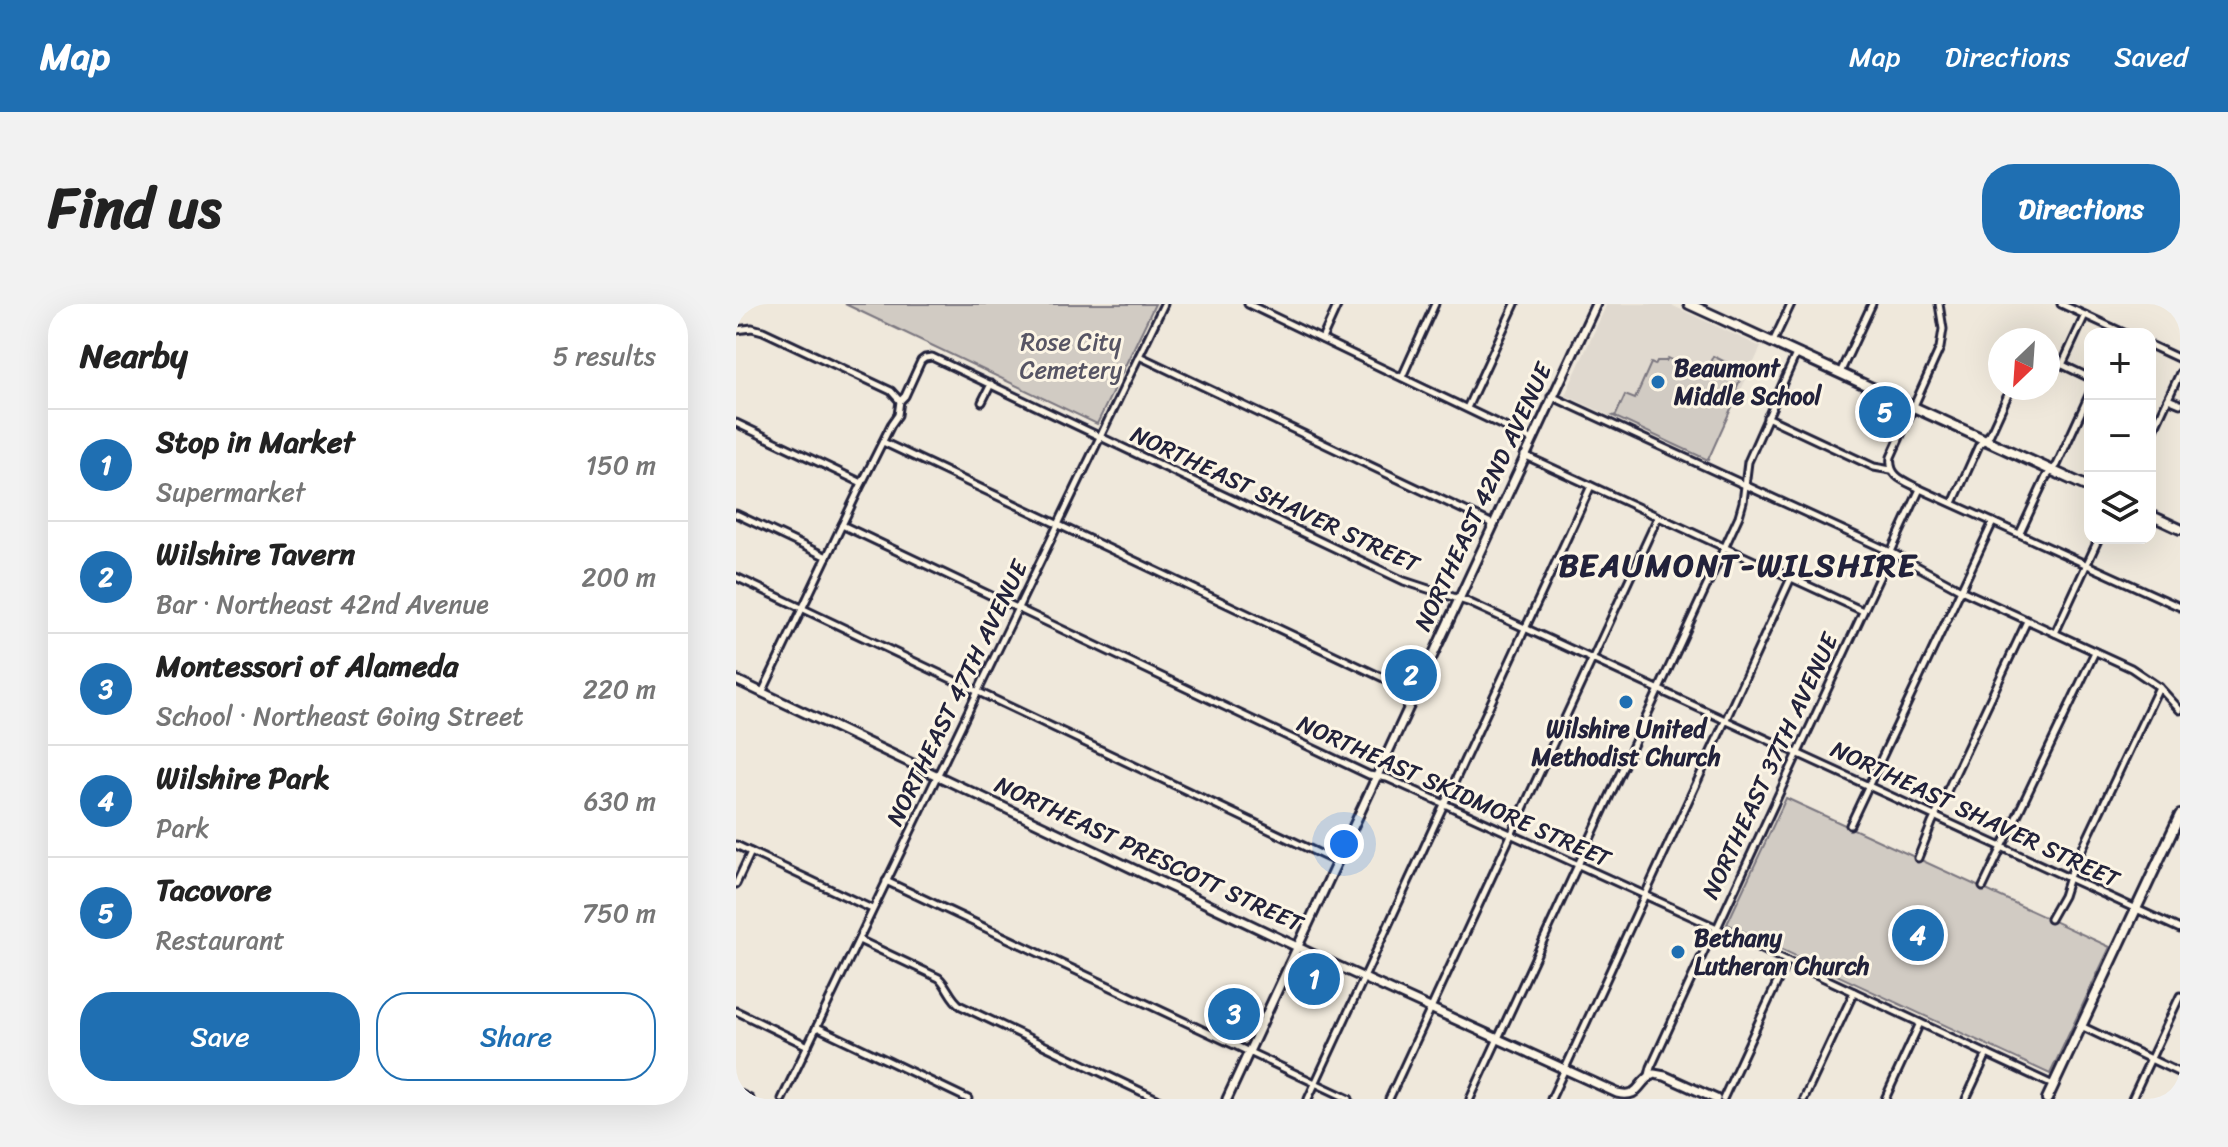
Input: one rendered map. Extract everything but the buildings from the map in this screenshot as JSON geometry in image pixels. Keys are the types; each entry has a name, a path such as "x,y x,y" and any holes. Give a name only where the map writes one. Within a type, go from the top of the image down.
{"main road":[{"path":"1689,304 1707,309 2084,485"},
{"path":"2156,518 2180,529"},
{"path":"2047,1099 2180,815"}],"street":[{"name":"NORTHEAST 47TH AVENUE","path":"782,1099 1164,304"},
{"path":"1248,304 1532,440"},
{"path":"1322,339 1338,304"},
{"path":"1402,377 1435,304"},
{"path":"1467,408 1515,304"},
{"name":"NORTHEAST 42ND AVENUE","path":"1227,1099 1596,304"},
{"path":"1773,342 1791,304"},
{"path":"1840,373 1872,304"},
{"path":"1891,470 1891,457 1941,342 1939,304"},
{"path":"2061,304 2113,328"},
{"path":"2084,375 2062,365 2085,315"},
{"path":"736,330 752,328 763,331 891,391 900,401 898,415 862,483 762,693"},
{"path":"2156,348 2180,359"},
{"path":"1470,1099 1725,547 1741,510 1748,462 1797,353"},
{"path":"1139,356 1493,524"},
{"name":"NORTHEAST SHAVER STREET","path":"900,401 925,358 932,357 1404,581 1468,602 1526,628 2180,929"},
{"path":"2156,425 2180,373"},
{"path":"982,402 991,384"},
{"path":"1551,396 1891,552 1961,590 2140,673 2159,687 2180,710"},
{"path":"2168,399 2180,404"},
{"path":"1953,503 1979,445 1990,434 2006,400"},
{"path":"2020,533 2046,477 2057,465 2087,400"},
{"path":"1767,417 1874,467 1891,470 1920,489 2180,607"},
{"path":"736,423 862,483"},
{"path":"883,442 1415,693"},
{"path":"1524,455 1863,611"},
{"path":"1308,1099 1591,486"},
{"name":"NORTHEAST 37TH AVENUE","path":"1633,1096 1649,1075 1686,989 1920,489"},
{"path":"736,514 827,557"},
{"path":"1389,1099 1658,517"},
{"path":"1850,825 1993,522"},
{"name":"NORTHEAST SKIDMORE STREET","path":"842,525 1369,775 1387,778 2053,1085"},
{"path":"2055,633 2096,544"},
{"path":"736,577 1337,862"},
{"path":"1551,1099 1791,578"},
{"path":"1918,858 2027,621"},
{"path":"1983,887 2095,652"},
{"name":"NORTHEAST PRESCOTT STREET","path":"736,680 1298,947 1617,1093 1633,1096"},
{"path":"2050,919 2159,687"},
{"path":"736,845 872,909"},
{"path":"736,884 751,852"},
{"path":"886,881 1349,1099"},
{"path":"859,940 939,978 961,1006 1157,1099"},
{"path":"1723,1099 1787,961"},
{"path":"1804,1099 1854,992"},
{"path":"2132,1099 2180,996"},
{"path":"736,1011 808,1046"},
{"path":"1885,1099 1920,1023"},
{"path":"2081,1026 2180,1073"},
{"path":"817,1027 968,1099"},
{"path":"1966,1099 1987,1054"},
{"path":"1649,1075 1665,1076 1716,1099"},
{"path":"736,1092 750,1099"}],"shaded area":[{"name":"Beaumont Middle School","path":"1607,304 1669,304 1761,347 1708,461 1565,395"},
{"path":"1400,646 1425,658 1413,685 1387,673"},
{"path":"1224,985 1263,1003 1244,1043 1206,1025"}],"green space":[{"name":"Rose City Cemetery","path":"845,304 1155,304 1097,424"},
{"path":"1713,356 1744,371 1736,389 1739,391 1708,460 1613,416 1625,395 1635,399 1651,363 1655,365 1657,361 1668,358 1704,375"},
{"path":"1786,798 2110,947 2050,1074 1727,924"}],"place":[{"name":"Beaumont Middle School","path":"1658,382"},
{"name":"Tacovore","path":"1885,412"},
{"name":"Wilshire Tavern","path":"1411,675"},
{"name":"Wilshire United Methodist Church","path":"1626,702"},
{"name":"Wilshire Park","path":"1918,935"},
{"name":"Bethany Lutheran Church","path":"1678,952"},
{"name":"Stop in Market","path":"1314,979"},
{"name":"Montessori of Alameda","path":"1234,1014"}],"district":[{"name":"BEAUMONT-WILSHIRE","path":"1738,565"}]}
